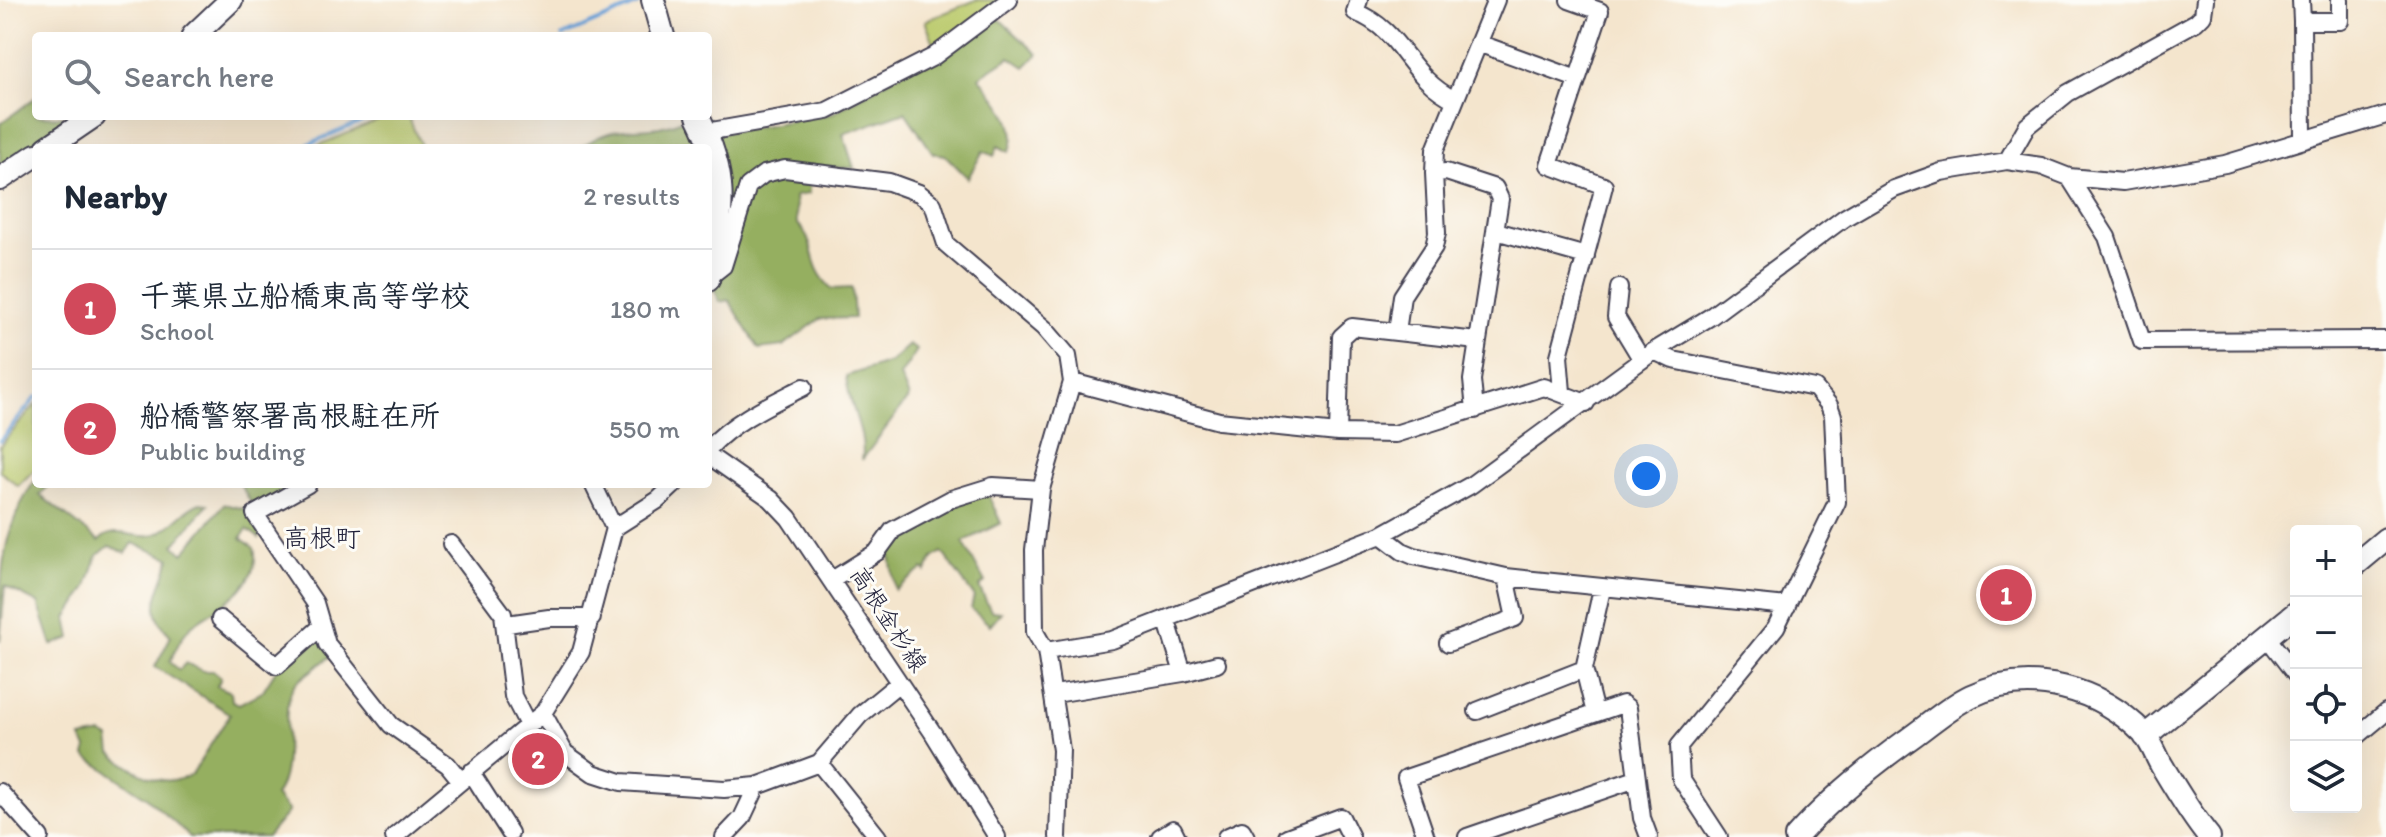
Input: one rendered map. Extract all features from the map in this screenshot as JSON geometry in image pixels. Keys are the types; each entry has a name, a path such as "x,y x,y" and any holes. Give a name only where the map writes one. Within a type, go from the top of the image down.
{"street":[{"path":"197,32 231,0"},
{"path":"653,0 662,32"},
{"path":"711,144 702,124 827,111 933,57 1009,0"},
{"path":"1359,0 1355,12 1376,20 1422,79 1455,100"},
{"path":"1397,332 1402,296 1434,247 1437,233 1435,150 1496,0"},
{"path":"1562,392 1559,356 1604,186 1549,165 1600,11 1569,0"},
{"path":"2007,161 2027,126 2068,93 2196,22 2203,15 2205,0"},
{"path":"2301,0 2303,137"},
{"path":"2302,21 2340,21 2340,0"},
{"path":"1478,43 1577,79"},
{"path":"1046,651 1112,640 1167,621 1381,535 1471,485 1648,356 1710,317 1876,198 1941,172 2007,161 2041,166 2069,177 2123,182 2246,159 2303,137 2386,115"},
{"path":"53,144 88,120"},
{"path":"712,147 720,166 722,187 712,253"},
{"path":"0,179 32,158"},
{"path":"712,276 723,266 748,186 764,174 785,169 889,182 919,193 933,204 946,244 1054,338 1068,356 1072,382 1041,489 1033,591 1035,632 1046,651 1055,694 1062,778 1058,837"},
{"path":"1434,173 1446,172 1495,188 1500,199 1472,380 1475,410"},
{"path":"2069,177 2107,237 2142,341 2386,340"},
{"path":"1496,231 1586,256"},
{"path":"1619,288 1616,317 1648,356 1802,384 1815,388 1829,405 1838,471 1837,502 1776,627 1679,746 1681,779 1719,837"},
{"path":"1338,433 1341,337 1352,327 1477,341"},
{"path":"1072,382 1219,421 1338,433 1395,434 1544,387 1586,403"},
{"path":"712,447 725,430 746,416 804,387"},
{"name":"高根金杉線","path":"712,455 771,499 789,518 997,837"},
{"path":"832,580 877,552 893,530 951,499 993,486 1041,489"},
{"path":"301,488 255,514 315,603 327,644 391,725 466,777 510,833"},
{"path":"394,837 543,713 575,666 592,618 614,528 595,488"},
{"path":"614,528 658,500 671,488"},
{"path":"1381,535 1414,556 1506,577 1787,606"},
{"path":"2362,559 2386,539"},
{"path":"451,544 503,614 507,624 513,696 528,725"},
{"path":"1448,643 1515,618 1506,577"},
{"path":"1595,713 1584,669 1602,589"},
{"path":"507,624 549,618 592,618"},
{"path":"2145,736 2290,618"},
{"path":"220,619 277,666 322,626"},
{"path":"1167,621 1183,673"},
{"path":"2266,636 2291,669"},
{"path":"1055,694 1183,673 1217,664"},
{"path":"1477,711 1584,669"},
{"path":"543,713 565,753 593,773 645,784 724,789 757,786 819,763 860,715 899,683"},
{"path":"1796,837 1854,780 1950,708 1996,686 2027,684 2072,689 2098,699 2145,736 2192,817 2209,837"},
{"path":"1426,837 1406,778 1623,704 1628,708 1642,818 1649,837"},
{"path":"2362,732 2386,712"},
{"path":"819,763 878,837"},
{"path":"1467,837 1636,779"},
{"path":"724,837 742,818 757,786"},
{"path":"0,792 40,837"},
{"path":"1287,837 1341,817 1351,837"},
{"path":"1160,837 1173,829 1177,837"},
{"path":"1226,837 1242,830 1246,837"}],"green space":[{"path":"976,0 1000,0 936,48 925,21"},
{"path":"997,17 1038,54 1025,67 1010,57 979,77 1010,122 1012,142 1009,152 998,146 994,156 983,151 968,178 945,155 933,153 905,112 843,134 854,168 809,167 809,194 795,196 797,223 808,239 818,271 832,289 852,288 854,318 820,319 783,346 759,349 729,300 720,302 713,287 716,134 831,114"},
{"path":"32,100 32,120 69,120 0,168 0,124"},
{"path":"379,120 410,120 420,144 322,144"},
{"path":"682,120 700,144 587,144 621,130 668,125"},
{"path":"909,345 917,350 900,376 909,397 862,460 862,439 846,376 890,362"},
{"path":"32,409 32,472 18,486 0,471 0,446"},
{"path":"32,485 32,488 46,488 40,495 99,541 116,533 155,534 169,527 193,506 208,504 174,545 183,554 224,504 245,509 262,528 259,538 247,529 241,538 254,548 252,573 245,584 225,603 190,627 170,662 179,670 186,663 203,671 214,671 221,678 217,686 231,692 232,701 239,704 262,692 276,670 319,633 332,655 297,682 291,692 285,767 275,796 289,811 267,837 190,837 146,797 85,756 87,748 81,738 102,734 109,738 111,753 139,772 159,780 181,779 192,774 230,714 155,667 171,636 157,617 156,608 170,558 133,543 126,553 109,546 97,556 87,587 67,618 71,638 52,645 38,603 5,586 0,641 4,555 24,498"},
{"path":"242,488 287,488 254,508"},
{"path":"987,492 1001,523 963,542 985,582 979,587 991,611 1001,612 990,625 971,609 974,596 942,552 933,558 926,572 923,569 895,590 890,555 883,558 893,535 913,522"}],"waterway":[{"path":"572,32 646,1"},
{"path":"308,144 366,120"},
{"path":"0,441 32,402"}],"place":[{"name":"千葉県立船橋東高等学校","path":"2006,595"},
{"name":"船橋警察署高根駐在所","path":"538,759"}],"district":[{"name":"高根町","path":"322,538"}]}
